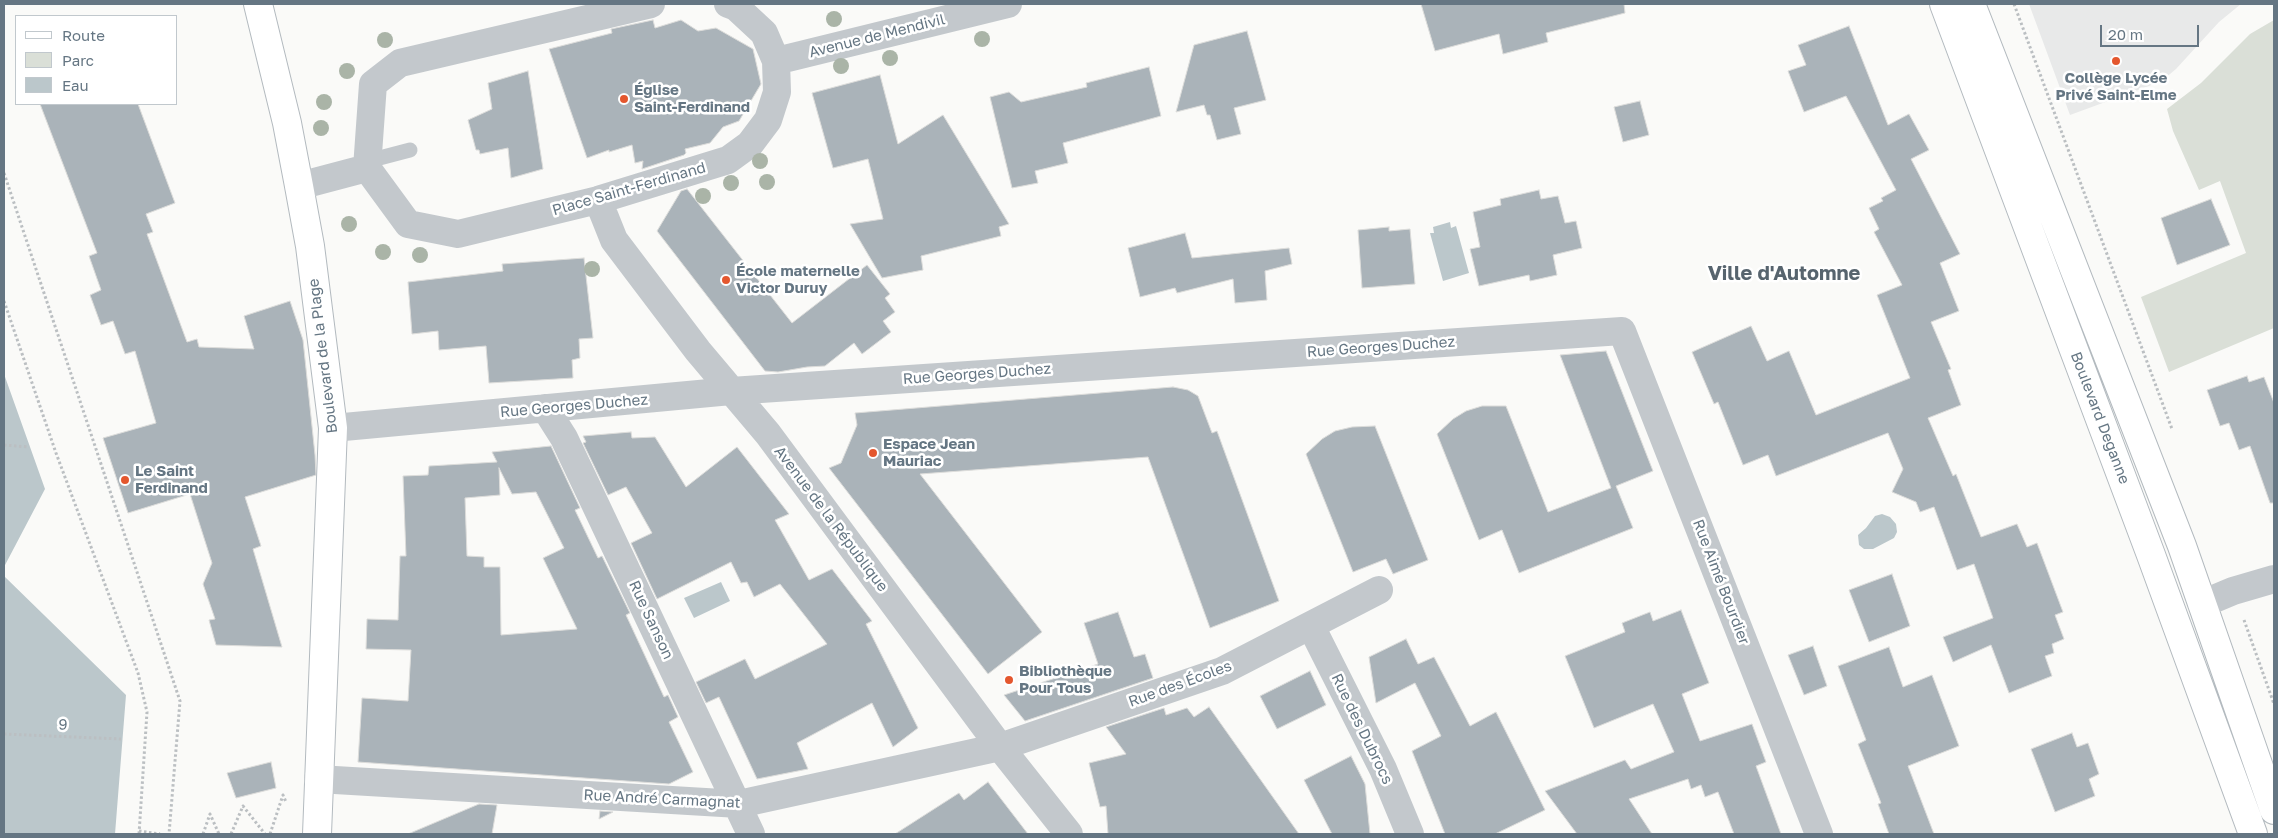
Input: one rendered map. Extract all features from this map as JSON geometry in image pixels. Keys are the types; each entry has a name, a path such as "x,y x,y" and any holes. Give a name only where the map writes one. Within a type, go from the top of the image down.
{"street":[{"name":"Boulevard de la Plage","path":"258,4 287,123 310,246 333,428 317,834"},
{"path":"299,186 368,165 373,84 400,63 651,4"},
{"name":"Place Saint-Ferdinand","path":"368,165 408,224 458,234 598,200 728,160 750,144 768,120 777,92 776,61 764,33 736,7 728,4"},
{"name":"Avenue de Mendivil","path":"776,61 1008,4"},
{"name":"Boulevard Deganne","path":"1944,4 2151,555 2253,834"},
{"name":"Boulevard Deganne","path":"1971,4 2182,546 2274,810"},
{"name":"Avenue de la République","path":"598,200 614,240 698,351 768,434 1000,747 1069,834"},
{"name":"Rue Georges Duchez","path":"333,428 731,391 1622,330"},
{"name":"Rue Aimé Bourdier","path":"1622,330 1819,834"},
{"name":"Rue Sanson","path":"545,408 564,438 751,834"},
{"path":"2202,604 2233,591 2274,579"},
{"name":"Rue des Écoles","path":"1000,747 1222,671 1379,590"},
{"name":"Rue des Dubrocs","path":"1310,626 1383,770 1410,834"},
{"name":"Rue André Carmagnat","path":"318,779 738,804 1000,747"}],"lane":[{"path":"368,165 410,150"}],"path":[{"path":"2014,4 2174,433"},
{"path":"4,173 180,701 169,834"},
{"path":"4,301 56,453 138,673 147,712 139,833 160,834"},
{"path":"4,445 29,446"},
{"path":"2233,591 2274,704"},
{"name":"9","path":"4,734 121,739"},
{"path":"231,834 243,806 265,834"},
{"path":"203,834 210,814 220,834"}],"shaded area":[{"name":"Collège Lycée Privé Saint-Elme","path":"2029,4 2241,4 2219,22 2176,69 2164,79 2070,115"}],"green space":[{"path":"2274,20 2274,328 2169,372 2141,297 2246,253 2220,181 2199,190 2173,131 2167,109 2201,83 2250,34"}],"water":[{"path":"1450,222 1451,228 1456,226 1469,273 1443,281 1430,233 1434,233 1433,227"},
{"path":"4,374 45,489 4,567"},
{"path":"1882,514 1890,517 1896,524 1897,532 1894,538 1873,549 1864,549 1859,545 1858,535 1875,516"},
{"path":"4,576 126,695 115,834 4,834"},
{"path":"721,582 730,601 694,618 684,598"}],"building":[{"path":"1421,4 1624,4 1625,13 1546,33 1548,42 1503,54 1499,34 1435,51"},
{"name":"Église Saint-Ferdinand","path":"653,20 655,28 681,20 698,31 716,28 753,49 761,84 739,121 723,127 710,143 685,149 686,153 684,155 642,169 643,161 635,163 632,145 609,152 609,150 587,158 549,49 612,33 611,29"},
{"path":"1849,26 1888,125 1909,114 1929,150 1911,159 1960,254 1940,263 1959,311 1931,322 1951,369 1948,370 1961,405 1928,418 1953,476 1956,474 1981,537 2017,524 2027,547 2037,543 2063,612 2055,615 2064,639 2052,644 2054,653 2045,656 2052,676 2009,693 1991,645 1953,662 1943,637 1993,618 1974,564 1957,570 1934,507 1920,512 1916,502 1892,492 1903,469 1888,433 1776,476 1768,455 1743,465 1718,402 1714,404 1692,352 1751,326 1767,361 1789,351 1816,415 1910,378 1877,295 1902,285 1874,232 1879,229 1869,208 1883,201 1881,198 1896,190 1846,96 1804,112 1788,71 1806,65 1798,45"},
{"path":"1247,31 1266,100 1234,108 1241,134 1217,140 1210,115 1207,115 1204,105 1176,112 1194,45"},
{"path":"1149,67 1161,116 1063,143 1068,163 1035,171 1038,183 1012,188 990,97 1009,92 1021,102 1087,87 1086,83"},
{"path":"528,71 543,169 511,178 508,148 480,154 479,150 476,150 468,120 492,109 488,83"},
{"path":"880,75 898,144 943,115 1009,224 999,227 1001,236 921,256 923,270 882,278 850,224 883,219 868,159 833,168 812,93"},
{"path":"1640,101 1649,135 1623,142 1614,107"},
{"path":"40,105 138,105 175,203 146,214 153,232 147,234 187,342 197,339 199,347 254,349 244,316 290,301 303,340 316,475 245,497 261,546 253,549 282,647 216,645 209,620 215,619 203,584 212,563 190,494 128,513 103,438 156,423 135,351 125,354 113,321 101,325 90,295 101,290 89,256 97,253"},
{"name":"École maternelle Victor Duruy","path":"687,189 792,323 867,265 890,294 885,298 895,312 883,321 891,332 862,354 854,343 825,366 778,372 765,371 657,231 681,191"},
{"path":"1539,190 1541,199 1558,196 1565,223 1576,221 1582,248 1553,255 1557,275 1530,281 1529,275 1479,286 1470,249 1480,247 1473,212 1501,205 1500,199"},
{"path":"2211,199 2230,245 2177,265 2161,218"},
{"path":"1389,227 1389,231 1410,229 1415,284 1362,288 1358,230"},
{"path":"1185,233 1192,258 1289,248 1292,264 1265,271 1267,300 1235,303 1233,279 1177,293 1175,288 1140,297 1128,248"},
{"path":"584,258 593,338 579,339 580,358 572,360 573,378 489,383 486,346 439,350 438,331 412,334 408,282 503,271 502,264"},
{"path":"1606,351 1653,471 1616,486 1633,528 1519,573 1502,530 1479,540 1437,434 1453,419 1466,411 1482,406 1506,406 1548,512 1611,488 1560,355"},
{"path":"2247,376 2249,382 2264,377 2274,403 2274,503 2270,503 2250,446 2239,450 2229,423 2220,426 2207,390"},
{"path":"1173,387 1188,390 1198,396 1212,433 1217,431 1279,601 1210,628 1148,457 920,474 1042,632 988,674 829,468 841,463 857,425 855,413"},
{"path":"1375,426 1428,560 1393,574 1386,559 1353,572 1306,454 1322,439 1335,431 1352,427"},
{"path":"631,432 632,438 655,437 686,487 737,447 789,514 775,520 809,580 832,569 872,621 866,624 918,728 893,747 872,703 797,743 808,769 757,779 719,697 706,703 696,682 745,659 755,679 827,644 780,584 754,597 747,582 741,583 731,562 657,599 631,543 652,533 626,487 608,495 583,443 586,442 583,436"},
{"path":"551,446 580,508 575,510 598,558 602,556 630,613 626,615 664,697 668,695 678,717 669,722 693,772 669,784 358,762 362,698 408,701 411,650 366,649 367,619 398,620 400,556 406,556 403,476 428,475 429,466 497,462 492,452","holes":["499,468 512,494 536,492 564,548 543,558 577,629 501,635 500,567 484,567 484,557 467,556 465,498 500,495"]},
{"path":"1892,574 1910,626 1869,642 1849,590"},
{"path":"1681,610 1709,683 1682,694 1700,741 1752,724 1766,762 1756,766 1781,834 1734,834 1718,792 1705,797 1701,785 1691,789 1688,779 1629,799 1652,834 1577,834 1545,791 1625,760 1631,769 1674,752 1653,704 1594,728 1565,656 1625,632 1622,623 1650,612 1653,621"},
{"path":"1118,612 1134,657 1145,654 1153,678 1025,721 1004,695 1098,664 1084,623"},
{"path":"1406,639 1418,664 1434,657 1470,726 1496,712 1545,810 1495,834 1445,834 1412,751 1441,736 1415,683 1376,703 1369,657"},
{"path":"1813,646 1827,686 1804,695 1788,655"},
{"path":"1889,647 1903,687 1932,675 1959,746 1908,766 1934,834 1889,834 1878,804 1881,803 1858,744 1866,740 1838,666"},
{"path":"1310,671 1326,705 1277,729 1260,696"},
{"path":"1209,707 1299,834 1108,834 1106,806 1100,807 1089,763 1126,754 1106,727 1164,708 1166,715 1187,708 1194,717"},
{"path":"2072,733 2077,747 2088,743 2099,774 2089,779 2095,796 2055,812 2031,749"},
{"path":"1351,756 1365,784 1370,834 1332,834 1304,780"},
{"path":"271,762 276,788 236,798 227,773"},
{"path":"988,782 1028,834 895,834 959,793 964,800"},
{"path":"479,804 497,805 492,834 408,834"},
{"path":"600,811 613,812 599,819"}],"place":[{"name":"Collège Lycée Privé Saint-Elme","path":"2116,61"},
{"name":"Église Saint-Ferdinand","path":"624,99"},
{"name":"École maternelle Victor Duruy","path":"726,280"},
{"name":"Espace Jean Mauriac","path":"873,453"},
{"name":"Le Saint Ferdinand","path":"125,480"},
{"name":"Bibliothèque Pour Tous","path":"1009,680"}],"district":[{"name":"Ville d'Automne","path":"1784,274"}]}
